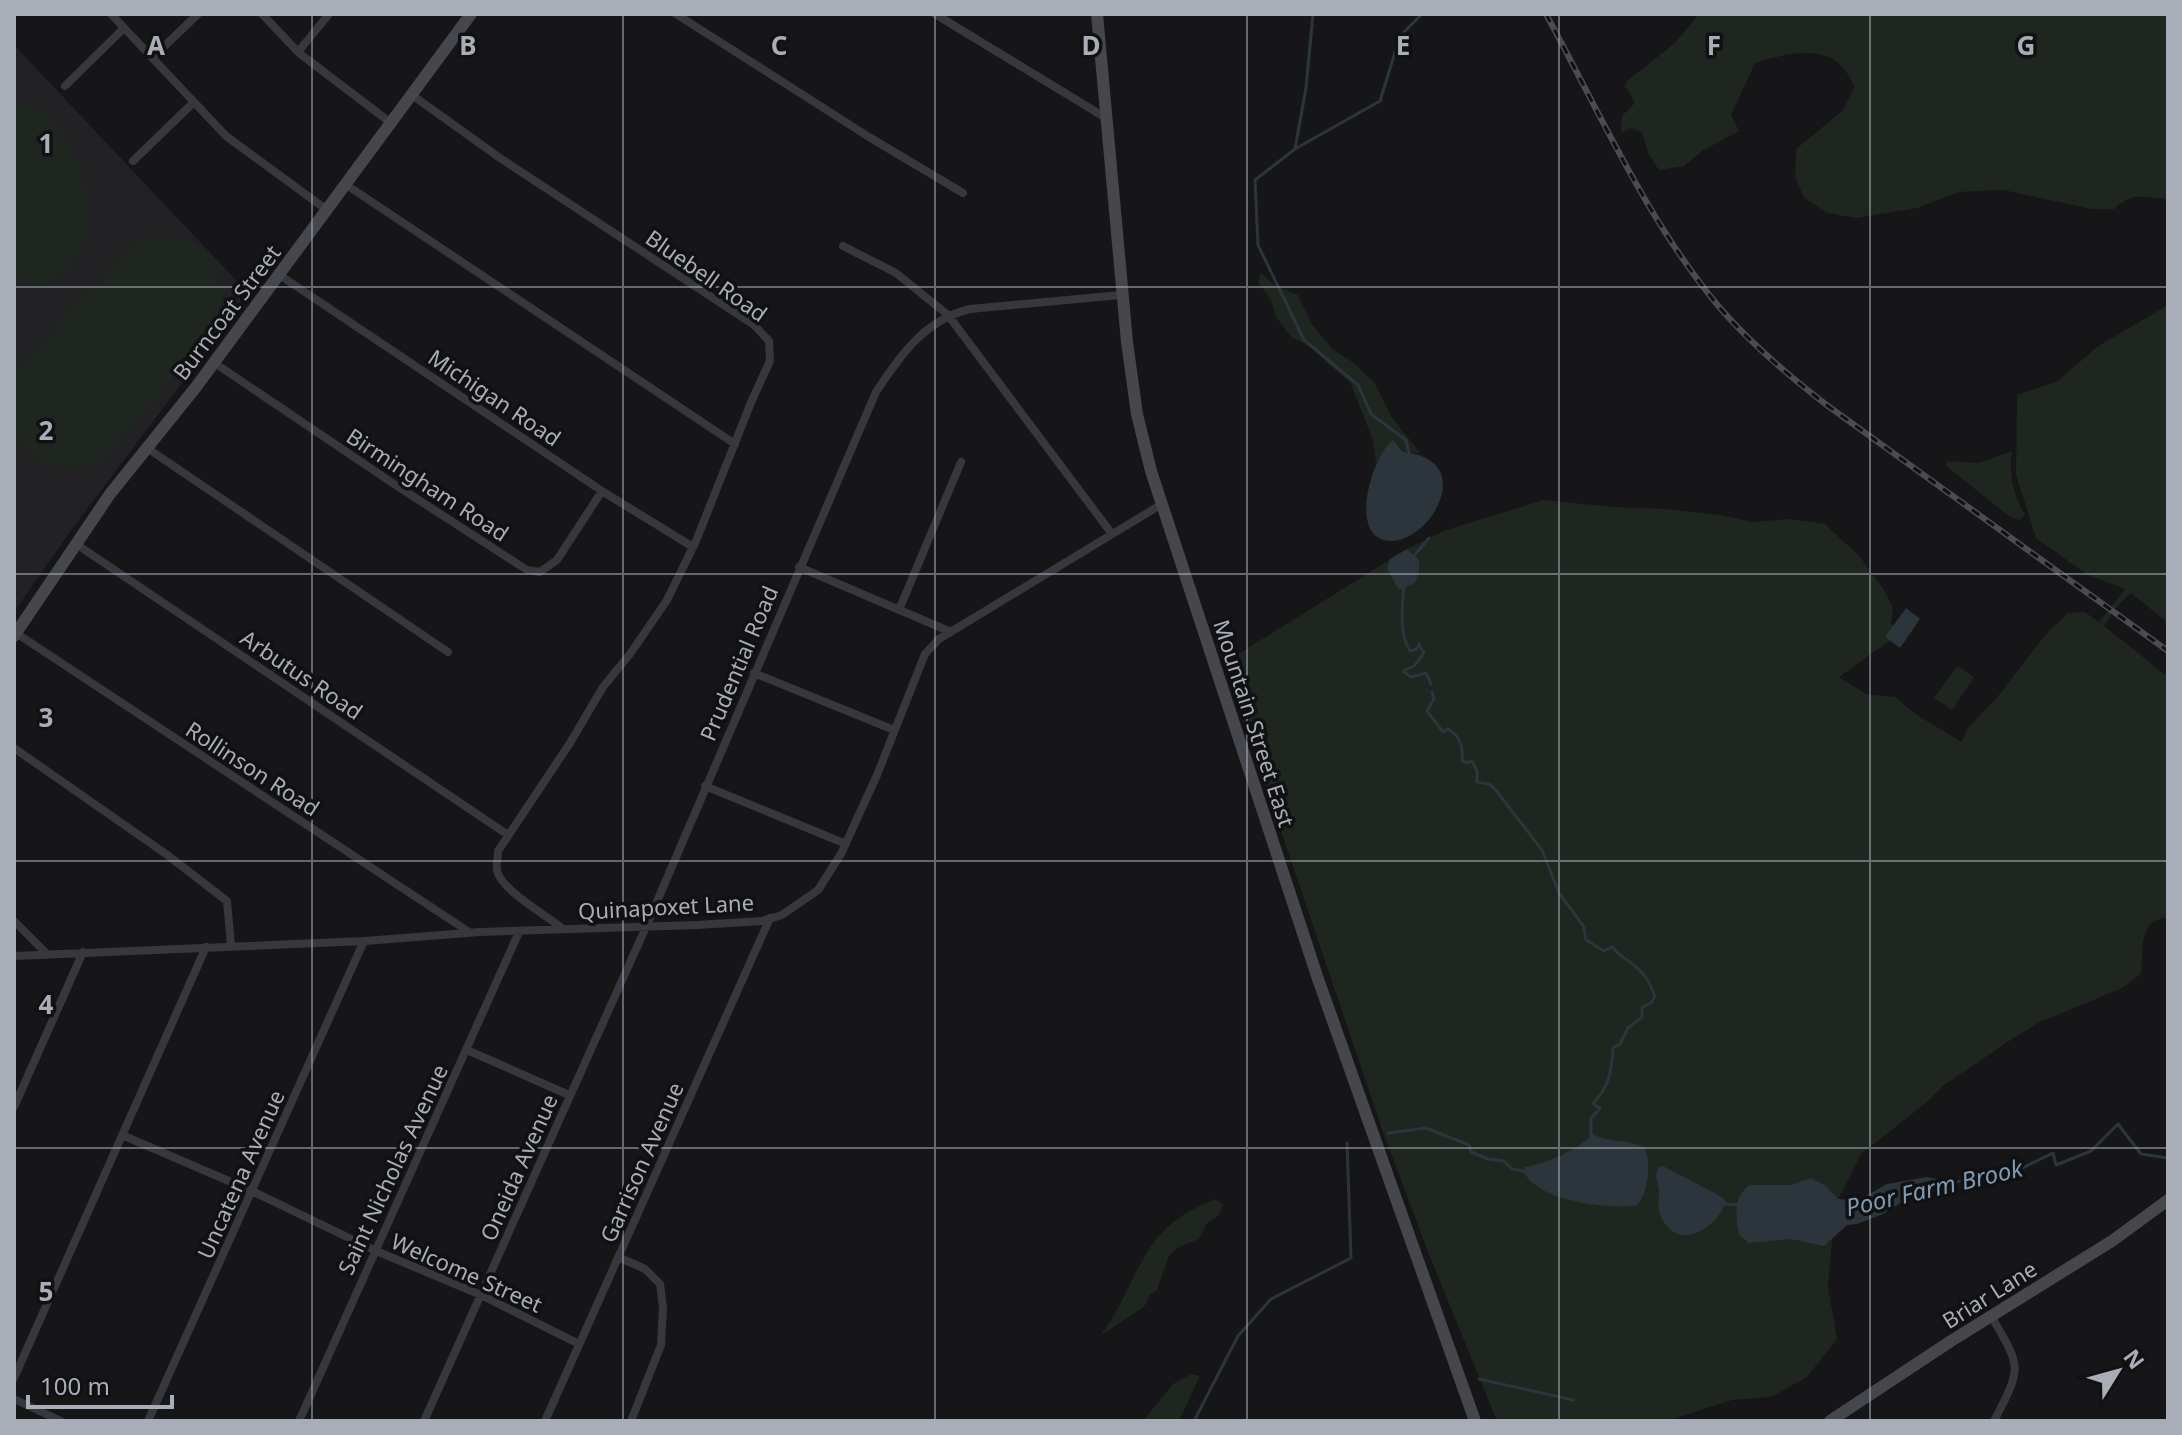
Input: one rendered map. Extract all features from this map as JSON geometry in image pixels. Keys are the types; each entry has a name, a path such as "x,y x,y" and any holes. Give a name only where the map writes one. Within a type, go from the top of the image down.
{"main road":[{"name":"Burncoat Street","path":"15,634 76,544 471,14"},
{"name":"Mountain Street East","path":"1097,14 1121,295 1137,414 1162,504 1318,979 1475,1421"},
{"name":"Briar Lane","path":"1830,1421 2112,1241 2168,1200"}],"street":[{"path":"111,14 241,149 327,210"},
{"path":"152,58 198,14"},
{"path":"262,14 298,52 391,123"},
{"path":"298,52 329,14"},
{"path":"676,14 860,132 963,193"},
{"path":"935,14 1106,118"},
{"path":"65,86 124,28"},
{"name":"Bluebell Road","path":"412,95 500,158 754,325 769,341 770,361 693,547 667,600 603,687 570,743 498,851 497,872 509,890 563,929"},
{"path":"133,161 194,102"},
{"path":"345,184 735,444"},
{"path":"843,246 896,273 948,315 1112,534"},
{"name":"Michigan Road","path":"278,274 602,491 693,547"},
{"path":"948,315 970,309 1121,295"},
{"name":"Prudential Road","path":"646,927 865,413 876,392 914,340 948,315"},
{"name":"Birmingham Road","path":"213,362 527,570 540,572 554,563 602,491"},
{"path":"147,448 448,652"},
{"path":"899,610 961,462"},
{"name":"Quinapoxet Lane","path":"14,956 646,927 782,915 818,890 831,873 877,775 925,654 939,639 1162,504"},
{"name":"Arbutus Road","path":"76,544 508,835"},
{"path":"799,567 951,632"},
{"name":"Rollinson Road","path":"15,634 471,933"},
{"path":"754,673 894,730"},
{"path":"14,748 166,854 227,901 231,946"},
{"path":"705,786 846,844"},
{"name":"Garrison Avenue","path":"545,1421 770,918"},
{"path":"14,921 47,954"},
{"name":"Oneida Avenue","path":"424,1421 646,927"},
{"name":"Saint Nicholas Avenue","path":"299,1421 519,932"},
{"name":"Uncatena Avenue","path":"148,1421 364,941"},
{"path":"14,1378 206,947"},
{"path":"14,1107 83,952"},
{"path":"467,1050 569,1095"},
{"name":"Welcome Street","path":"122,1135 252,1191 374,1250 481,1295 579,1344"},
{"path":"618,1257 645,1269 660,1284 663,1308 661,1345 631,1421"},
{"path":"1991,1316 2013,1353 2016,1366 2009,1392 1994,1421"},
{"path":"14,1399 61,1421"}],"shaded area":[{"path":"1699,14 2168,14 2168,199 2139,197 2127,200 2114,209 2092,209 2003,190 1959,192 1917,208 1856,218 1828,213 1804,198 1795,177 1796,149 1842,111 1855,87 1845,70 1833,59 1812,53 1755,63 1731,115 1739,131 1702,151 1684,166 1659,170 1649,155 1642,133 1632,128 1621,133 1622,116 1635,103 1625,86 1627,81 1675,43"},
{"path":"14,45 249,294 69,533 14,612"},
{"path":"14,102 43,113 68,142 78,162 88,207 88,229 83,248 74,264 38,288 14,281"},
{"path":"162,238 187,241 196,246 217,270 224,301 213,331 122,440 95,465 73,469 35,457 18,440 14,430 14,376 18,368 127,248 143,240"},
{"path":"1261,273 1276,286 1298,295 1311,323 1332,349 1374,382 1391,416 1420,453 1403,452 1399,446 1387,449 1376,463 1373,440 1350,382 1316,349 1291,337 1276,317 1271,300 1258,282"},
{"path":"2168,305 2168,623 2131,593 2104,626 2168,677 2168,918 2151,924 2147,930 2141,974 2122,988 2038,1023 2012,1039 1944,1085 1862,1153 1838,1199 1832,1241 1828,1287 1837,1339 1807,1377 1771,1397 1732,1400 1667,1421 1497,1421 1383,1132 1224,663 1407,549 1446,530 1544,500 1721,515 1752,522 1789,519 1825,524 1860,557 1893,608 1891,624 1903,631 1839,677 1866,694 1895,697 1917,715 1962,742 1968,728 1999,695 2046,634 2068,613 2085,612 2099,622 2125,589 2086,574 2036,538 2016,475 2017,395 2058,381 2097,347"},
{"path":"2012,451 2013,484 2025,515 2020,520 2010,517 1946,466 1947,461 1979,463"},
{"path":"1957,666 1974,677 1952,710 1934,698"},
{"path":"1215,1199 1223,1205 1218,1216 1207,1223 1199,1239 1179,1247 1169,1256 1157,1290 1150,1295 1144,1307 1100,1336 1160,1234 1181,1216"},
{"path":"1190,1375 1199,1378 1179,1421 1143,1421 1173,1384"}],"water":[{"path":"1393,440 1403,452 1427,459 1440,471 1443,488 1438,505 1428,521 1413,534 1397,540 1381,539 1372,532 1366,506 1378,460"},
{"path":"1407,549 1419,560 1419,573 1415,583 1399,590 1387,569 1390,559"},
{"path":"1906,608 1920,619 1900,648 1885,637"},
{"path":"1592,1133 1604,1139 1645,1148 1648,1178 1637,1205 1609,1206 1558,1197 1531,1182 1524,1172 1525,1167 1572,1150"},
{"path":"1663,1166 1726,1201 1706,1228 1687,1235 1677,1234 1668,1228 1659,1208 1656,1174 1658,1167"},
{"path":"1927,1177 1953,1182 1945,1190 1913,1195 1883,1214 1847,1225 1824,1246 1791,1239 1749,1243 1739,1235 1738,1201 1750,1185 1791,1185 1811,1178 1825,1185 1838,1199 1850,1200 1864,1197 1887,1184"}],"waterway":[{"path":"1295,149 1306,88 1313,14"},
{"path":"1409,453 1406,440 1371,414 1358,385 1304,340 1258,245 1255,180 1295,149 1380,101 1400,36 1422,14"},
{"path":"1414,556 1429,538"},
{"path":"1404,586 1404,636 1410,651 1417,649 1419,644 1424,653 1414,666 1403,671 1411,677 1426,673 1431,684"},
{"path":"1432,692 1434,699 1427,711 1443,732 1448,729 1458,738 1462,760 1466,763 1472,761 1477,771 1477,782 1489,784 1495,789 1542,850 1559,893 1584,927 1586,940 1604,951 1612,947 1643,974 1655,996 1651,1003 1642,1007 1642,1017 1628,1028 1620,1044 1613,1048 1609,1078 1593,1103 1600,1109 1591,1118 1591,1135"},
{"name":"Poor Farm Brook","path":"1951,1183 2018,1170 2053,1153 2056,1165 2091,1151 2118,1124 2141,1154 2168,1158"},
{"name":"Poor Farm Brook","path":"1388,1133 1426,1128 1469,1145 1471,1152 1504,1161 1512,1169 1528,1172"},
{"name":"Poor Farm Brook","path":"1194,1421 1238,1336 1271,1299 1351,1258 1347,1143"},
{"name":"Poor Farm Brook","path":"1724,1204 1740,1205"},
{"path":"1479,1379 1573,1400"}],"railway":[{"path":"1546,14 1647,203 1694,274 1745,335 1828,406 2168,651"}]}
